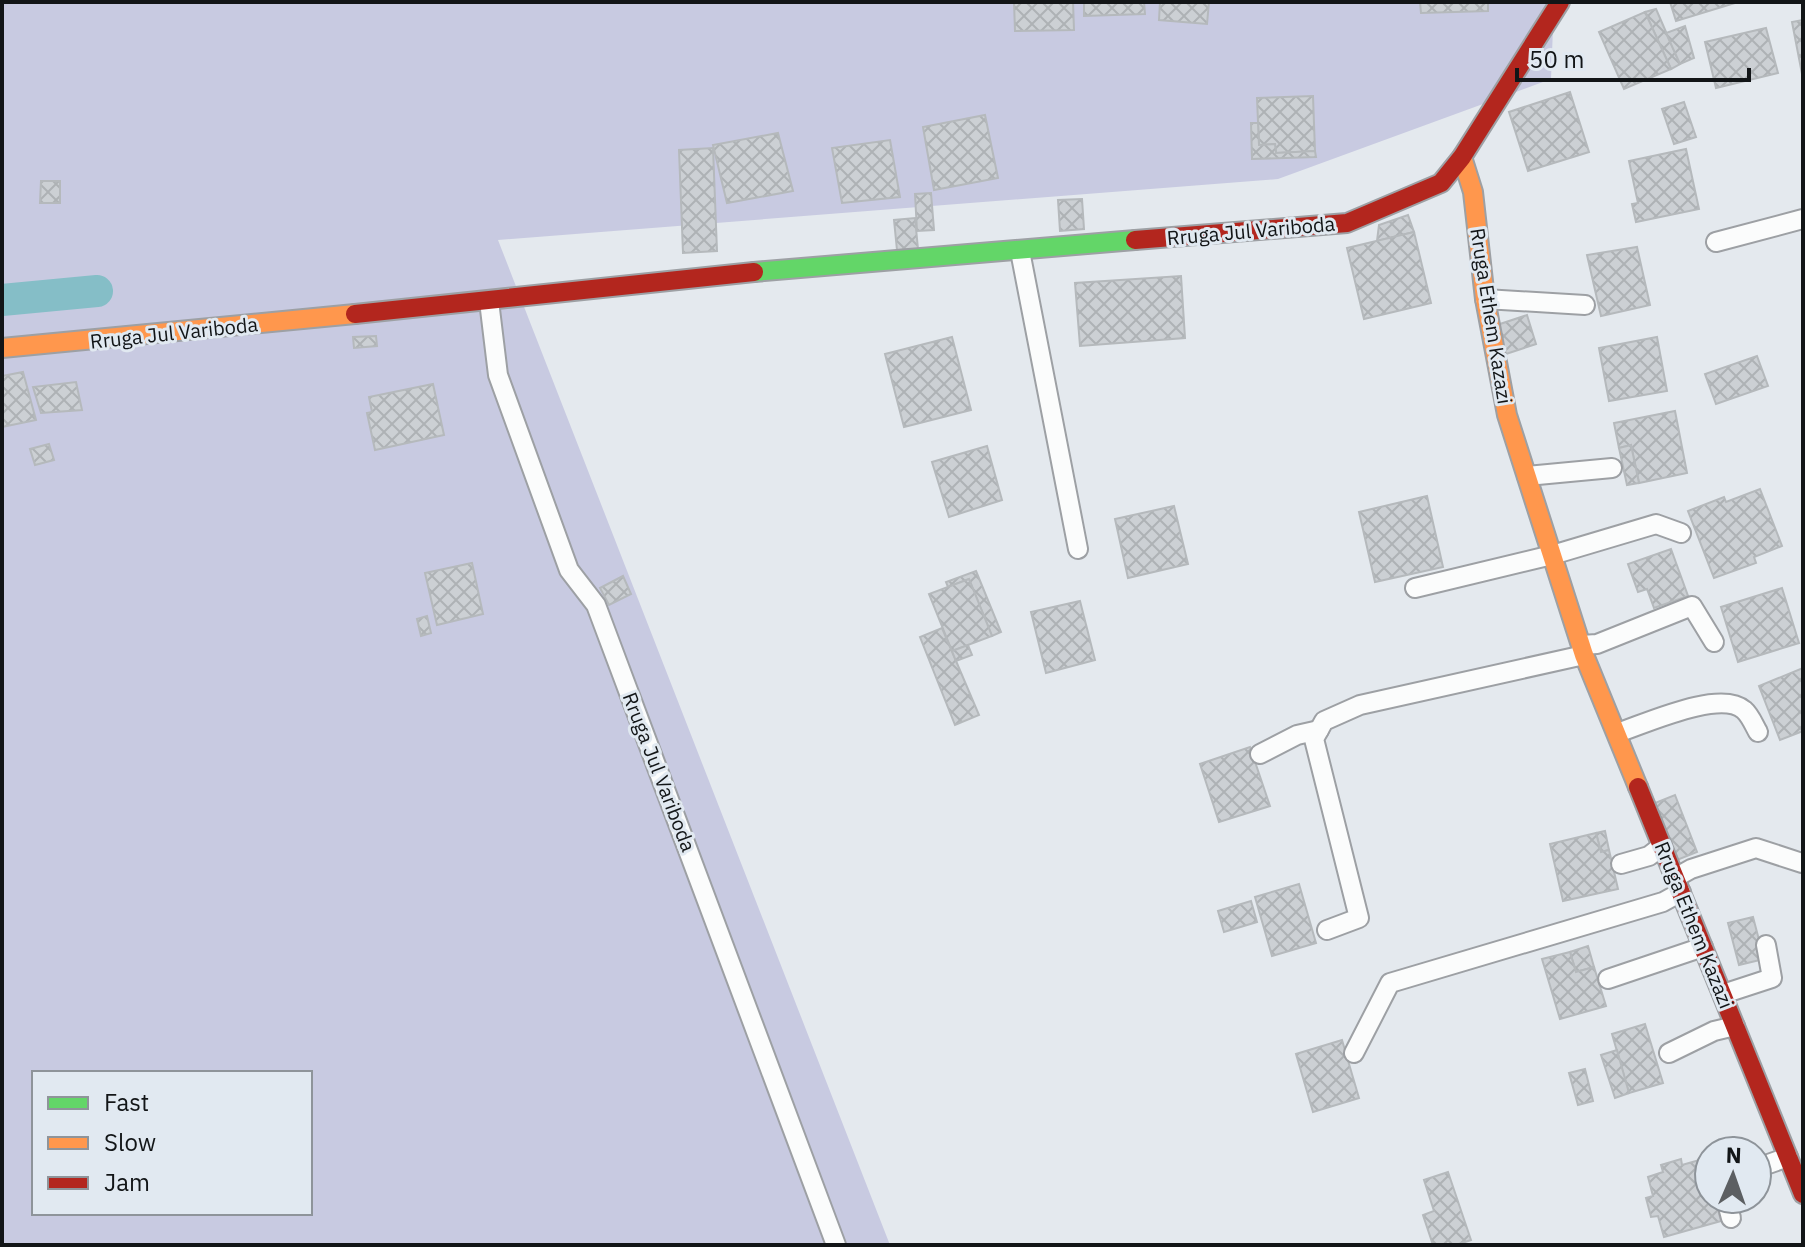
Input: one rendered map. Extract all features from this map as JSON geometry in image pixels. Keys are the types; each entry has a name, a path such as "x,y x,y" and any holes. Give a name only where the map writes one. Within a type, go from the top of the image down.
{"street":[{"name":"Rruga Jul Variboda","path":"2,348 489,301 800,267 1347,223 1441,183 1462,157 1560,2"},
{"name":"Rruga Ethem Kazazi","path":"1462,157 1473,192 1485,299 1507,415 1582,650 1735,1026 1786,1133 1788,1157 1803,1194"}],"lane":[{"path":"1716,242 1803,219"},
{"path":"1020,251 1078,549"},
{"path":"1485,299 1585,305"},
{"name":"Rruga Jul Variboda","path":"489,301 498,375 569,570 596,605 836,1245"},
{"path":"1527,477 1612,468"},
{"path":"1415,588 1552,555 1656,524 1681,533"},
{"path":"1327,930 1359,918 1314,739 1324,721 1360,705 1582,650 1692,606 1714,642"},
{"path":"1617,733 1711,703 1729,703 1744,710 1758,732"},
{"path":"1260,754 1297,735 1319,730"},
{"path":"1621,864 1649,856 1662,846"},
{"path":"1354,1053 1390,983 1663,902 1691,869 1756,848 1802,863"},
{"path":"1722,995 1772,978 1766,945"},
{"path":"1608,979 1703,947"},
{"path":"1669,1053 1714,1031 1735,1026"},
{"path":"1773,1162 1788,1157"}],"shaded area":[{"path":"2,2 1554,2 1551,79 1278,179 498,240 890,1245 2,1245"}],"building":[{"path":"1014,2 1073,2 1074,30 1015,31"},
{"path":"1084,2 1144,2 1145,14 1084,16"},
{"path":"1160,2 1209,2 1207,24 1159,20"},
{"path":"1420,2 1488,2 1488,11 1421,13"},
{"path":"1670,2 1735,2 1735,3 1676,21"},
{"path":"1656,9 1680,64 1671,69 1645,12"},
{"path":"1645,12 1671,69 1624,89 1599,32"},
{"path":"1803,20 1803,74 1802,74 1792,22"},
{"path":"1685,26 1694,58 1680,64 1666,33"},
{"path":"1766,28 1778,73 1716,88 1705,42"},
{"path":"1570,92 1589,152 1528,171 1509,112"},
{"path":"1313,96 1315,151 1276,153 1275,144 1259,145 1257,98"},
{"path":"1684,102 1696,137 1674,144 1662,109"},
{"path":"985,115 998,178 934,190 923,127"},
{"path":"1251,123 1258,123 1259,145 1275,144 1276,153 1315,151 1316,157 1252,159"},
{"path":"778,133 793,191 727,203 713,145"},
{"path":"890,140 900,197 842,203 832,148"},
{"path":"713,148 717,251 683,253 679,150"},
{"path":"1686,149 1699,209 1636,222 1632,204 1638,203 1629,161"},
{"path":"41,181 60,181 60,203 40,203"},
{"path":"931,193 934,230 917,231 915,194"},
{"path":"1082,199 1084,229 1060,231 1058,200"},
{"path":"1408,215 1414,232 1377,241 1379,225"},
{"path":"915,218 918,249 897,250 894,220"},
{"path":"1414,232 1431,303 1364,319 1347,248"},
{"path":"1637,247 1650,305 1601,316 1587,255"},
{"path":"1181,276 1185,338 1080,346 1075,283"},
{"path":"1527,315 1536,344 1503,355 1494,326"},
{"path":"376,336 377,346 354,348 353,337"},
{"path":"952,337 971,410 904,427 885,354"},
{"path":"1657,337 1667,391 1609,401 1599,348"},
{"path":"1757,356 1768,386 1716,404 1705,374"},
{"path":"23,372 36,420 2,427 2,376"},
{"path":"76,382 82,410 41,413 33,387"},
{"path":"433,384 444,435 375,450 367,413 372,412 369,397"},
{"path":"1675,411 1687,473 1639,483 1631,445 1619,448 1614,423"},
{"path":"49,444 54,460 35,465 30,449"},
{"path":"1631,445 1639,483 1627,485 1619,448"},
{"path":"987,446 1002,500 949,517 932,462"},
{"path":"1760,489 1782,546 1754,557 1756,563 1714,578 1688,511 1724,497 1726,502"},
{"path":"1427,496 1443,567 1375,582 1359,512"},
{"path":"1174,506 1188,564 1128,578 1115,519"},
{"path":"1671,549 1688,596 1654,608 1647,589 1638,592 1628,564"},
{"path":"472,563 483,614 437,625 425,573"},
{"path":"976,571 1001,632 992,636 969,579 948,587 946,582"},
{"path":"623,576 631,594 609,605 600,588"},
{"path":"969,579 992,636 952,651 929,594"},
{"path":"1782,588 1799,643 1738,662 1721,607"},
{"path":"1080,601 1095,660 1046,673 1031,612"},
{"path":"427,616 431,633 421,636 417,619"},
{"path":"942,628 979,715 955,725 920,637"},
{"path":"968,645 972,655 956,661 952,651"},
{"path":"1803,668 1803,731 1780,740 1759,686"},
{"path":"1250,747 1270,806 1219,822 1200,764"},
{"path":"1675,795 1697,852 1677,860 1655,803"},
{"path":"1605,831 1609,850 1601,852 1596,833"},
{"path":"1596,833 1601,852 1609,850 1618,889 1563,901 1550,844"},
{"path":"1299,884 1316,943 1272,956 1255,897"},
{"path":"1251,901 1257,922 1224,932 1218,911"},
{"path":"1753,917 1764,959 1739,965 1728,923"},
{"path":"1588,946 1594,967 1576,972 1570,952"},
{"path":"1570,952 1576,972 1594,967 1606,1006 1560,1019 1542,959"},
{"path":"1645,1024 1663,1083 1629,1093 1612,1034"},
{"path":"1342,1040 1359,1098 1313,1112 1296,1054"},
{"path":"1617,1050 1629,1093 1615,1098 1601,1055"},
{"path":"1585,1069 1593,1101 1578,1105 1569,1073"},
{"path":"1681,1159 1682,1165 1693,1162 1693,1215 1719,1215 1721,1221 1664,1237 1658,1216 1651,1217 1646,1198 1653,1196 1648,1177 1663,1172 1661,1165"},
{"path":"1448,1172 1471,1240 1456,1245 1433,1245 1423,1215 1434,1211 1424,1180"}],"waterway":[{"path":"2,300 97,291"}],"traffic: fast":[{"path":"754,272 1135,240"}],"traffic: slow":[{"path":"1462,157 1473,192 1485,299 1507,415 1584,655 1638,787"},
{"path":"2,348 355,314"}],"traffic: jam":[{"path":"1135,240 1347,223 1441,183 1462,157 1560,2"},
{"path":"355,314 754,272"},
{"path":"1638,787 1803,1194"}]}
